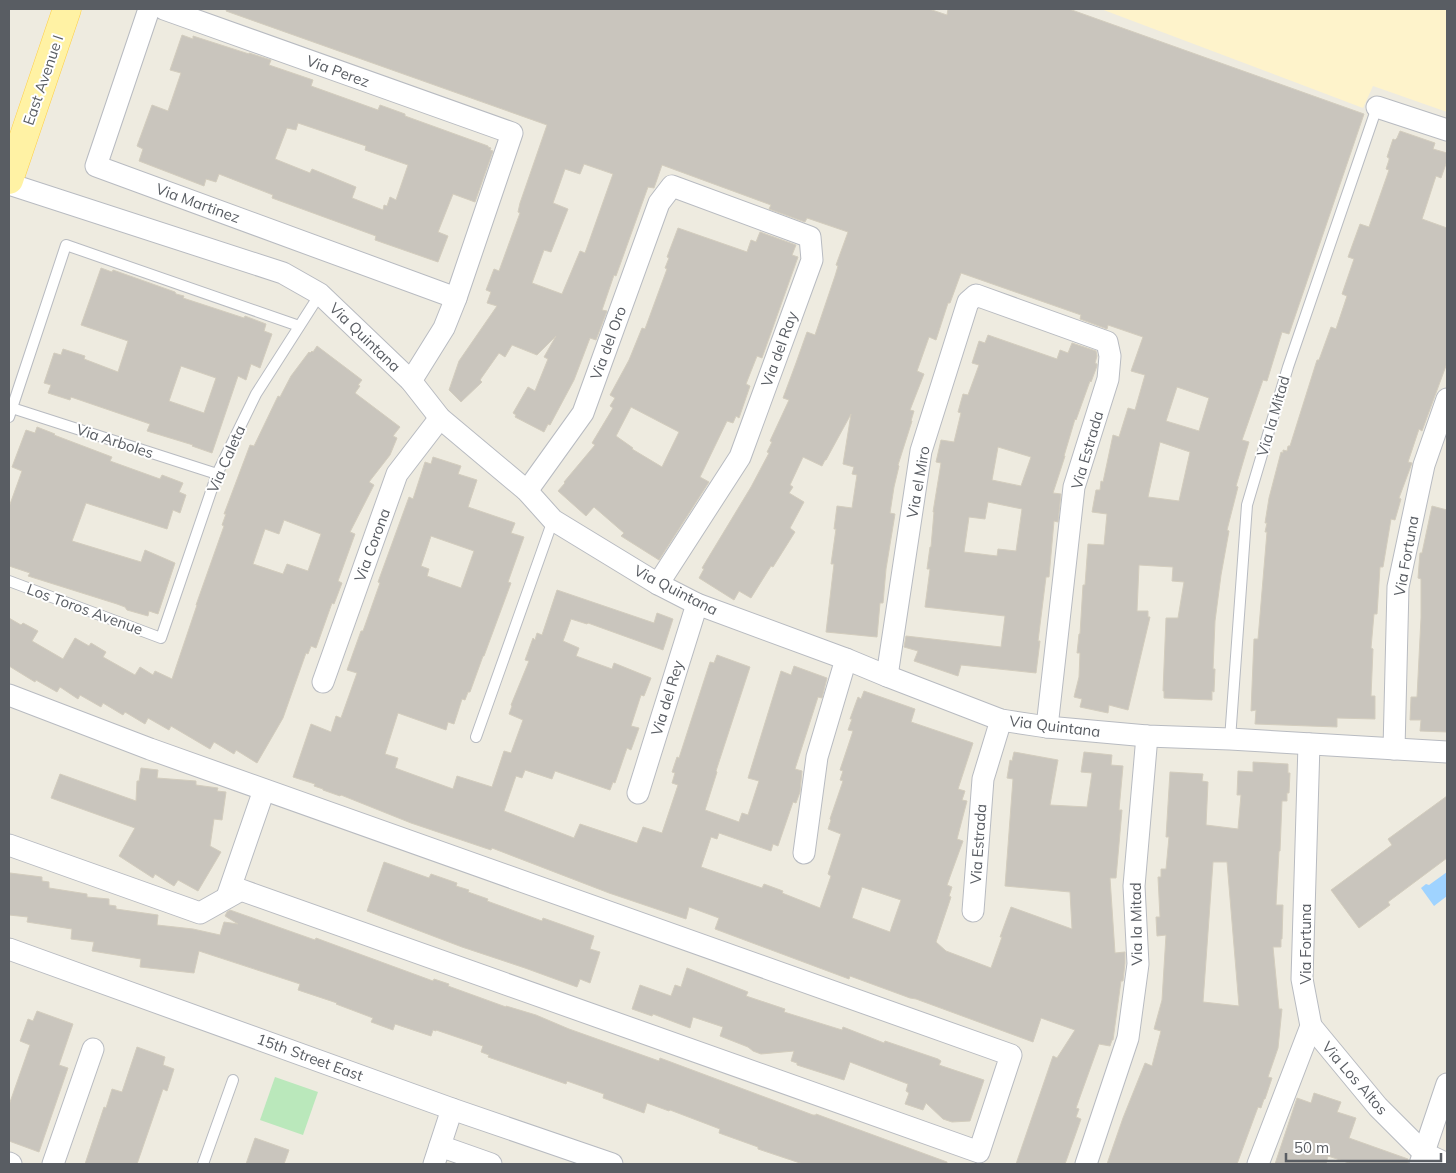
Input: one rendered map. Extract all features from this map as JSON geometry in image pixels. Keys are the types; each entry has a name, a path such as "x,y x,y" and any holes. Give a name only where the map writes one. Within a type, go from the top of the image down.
{"main road":[{"name":"East Avenue I","path":"9,180 67,9"}],"street":[{"name":"Via Martinez","path":"150,9 96,166 456,298"},
{"name":"Via Perez","path":"164,9 512,133 456,298"},
{"path":"1377,107 1447,130"},
{"name":"Via Quintana","path":"9,184 283,273 320,294 411,381 440,418 526,491 553,520 658,584 697,604 846,659 1000,720 1047,727 1147,736 1447,752"},
{"name":"Via del Oro","path":"526,491 583,412 659,203 672,186"},
{"name":"Via del Ray","path":"658,584 740,457 812,260 810,237 672,186"},
{"name":"Via el Miro","path":"888,676 921,451 968,302 976,296"},
{"name":"Via Estrada","path":"976,296 1107,342 1110,356 1108,379 1074,487 1047,727"},
{"path":"411,381 444,328 456,298"},
{"name":"Via Fortuna","path":"1394,749 1398,587 1424,465 1447,399"},
{"name":"Via Corona","path":"323,682 397,474 440,418"},
{"name":"Via del Rey","path":"638,793 697,604"},
{"path":"804,853 817,756 846,659"},
{"path":"9,695 264,790 1011,1055 979,1152 241,890 200,913 9,845"},
{"name":"Via Estrada","path":"973,911 983,779 1000,720"},
{"name":"Via la Mitad","path":"1086,1164 1128,1038 1138,964 1134,886 1147,736"},
{"name":"Via Fortuna","path":"1309,744 1302,979 1311,1026"},
{"path":"227,897 264,790"},
{"name":"15th Street East","path":"9,949 452,1109 612,1164"},
{"path":"1258,1164 1311,1026"},
{"name":"Via Los Altos","path":"1311,1026 1422,1158 1447,1164"},
{"path":"53,1164 93,1049"},
{"path":"1422,1158 1447,1084"},
{"path":"452,1109 437,1155 491,1164"}],"lane":[{"name":"Via la Mitad","path":"1230,739 1247,505 1288,366 1377,107"},
{"path":"10,412 66,245 299,326"},
{"name":"Via Caleta","path":"161,638 218,474 256,394 320,294"},
{"name":"Via Arboles","path":"10,412 218,474"},
{"path":"476,737 553,520"},
{"name":"Los Toros Avenue","path":"9,581 161,638"},
{"path":"203,1164 232,1080"}],"green space":[{"path":"275,1077 318,1092 303,1135 260,1120"}],"sand":[{"path":"1101,9 1447,9 1447,112 1373,86 1363,108"}],"water":[{"path":"1447,872 1447,896 1434,906 1421,888 1426,884 1429,885"}],"building":[{"path":"227,9 929,9 947,15 948,9 1069,9 1364,114 1289,334 1282,332 1267,381 1263,380 1242,440 1249,442 1236,486 1238,487 1227,530 1229,531 1215,621 1213,669 1215,669 1212,700 1164,698 1166,618 1178,618 1184,582 1172,581 1173,567 1139,565 1137,611 1148,611 1148,617 1150,617 1128,710 1109,705 1108,713 1080,707 1082,699 1074,697 1079,677 1080,653 1077,653 1088,544 1104,545 1107,514 1092,512 1096,490 1100,490 1101,481 1103,482 1113,435 1119,437 1128,408 1135,410 1145,375 1131,371 1143,337 1108,325 1107,329 1080,319 1081,315 961,273 950,303 948,303 936,340 929,337 917,371 924,374 910,410 914,411 912,421 898,465 894,487 890,513 895,514 886,569 883,603 880,603 877,637 826,632 834,564 831,564 837,506 852,508 857,475 852,474 854,467 843,464 851,414 822,466 803,457 790,485 793,487 789,493 804,502 790,528 795,532 751,598 739,591 734,600 699,578 704,569 702,568 751,487 769,453 767,452 772,442 770,441 789,400 783,398 807,332 815,335 848,232 807,218 805,222 769,209 771,205 662,165 654,188 648,187 616,276 614,275 602,310 607,311 596,340 590,338 574,380 550,425 548,424 544,432 515,417 516,415 513,413 528,387 535,391 548,359 544,357 556,336 537,355 512,345 505,357 499,353 480,380 482,382 461,402 449,390 459,361 497,306 487,303 491,292 486,290 494,269 499,271 520,213 518,212 520,203 547,125 226,11","holes":["584,164 613,174 585,253 580,251 562,294 532,283 544,250 551,252 568,209 553,203 565,169 580,174","1177,387 1209,398 1199,431 1166,421","1160,442 1190,452 1179,501 1148,497"]},
{"path":"182,35 193,39 193,36 271,60 269,65 313,80 311,86 378,110 380,105 488,146 493,151 475,202 453,194 438,232 448,236 438,262 375,240 376,236 272,198 273,195 219,174 216,182 206,179 204,186 139,161 143,149 137,146 152,105 168,111 181,73 170,70","holes":["298,123 366,146 365,150 408,165 396,200 390,197 387,206 384,205 383,210 352,198 356,187 312,169 310,173 275,159 287,128 296,130"]},
{"path":"1400,131 1435,143 1433,149 1447,153 1447,161 1441,178 1436,176 1422,219 1447,228 1447,363 1422,431 1419,429 1408,462 1412,463 1399,498 1401,499 1395,520 1391,519 1383,567 1380,567 1377,614 1374,614 1371,648 1373,649 1371,696 1375,696 1375,719 1337,718 1337,727 1255,724 1256,710 1251,711 1254,639 1258,639 1267,532 1265,532 1267,523 1265,523 1269,498 1281,452 1283,453 1283,450 1287,451 1288,446 1290,446 1317,360 1319,360 1331,327 1336,329 1347,296 1342,294 1354,259 1348,257 1360,224 1369,227 1389,170 1386,169 1389,160 1387,157 1393,139 1397,138"},
{"path":"678,228 747,252 751,240 756,242 760,232 796,245 792,255 798,257 762,358 757,356 746,384 750,386 739,418 736,416 733,423 727,421 700,477 709,482 659,560 621,536 624,533 594,507 586,516 558,491 595,445 592,443 613,408 610,406 615,398 610,395 629,360 642,328 645,329 667,269 665,268 669,258 667,257","holes":["631,407 679,432 662,467 632,449 616,436"]},
{"path":"101,268 112,272 113,270 175,292 184,296 183,298 266,324 264,331 272,334 260,368 251,364 246,380 238,376 212,453 147,431 150,424 71,397 70,400 48,393 51,385 44,383 54,353 61,355 63,349 85,356 84,359 118,372 128,341 81,325","holes":["181,366 216,378 204,413 169,401"]},
{"path":"988,335 1057,359 1060,350 1068,353 1072,343 1096,351 1095,363 1097,366 1075,419 1053,493 1061,494 1058,522 1054,521 1049,577 1046,577 1036,673 961,665 958,676 914,661 918,651 904,647 906,636 1001,647 1005,616 925,607 930,569 927,569 931,547 933,512 941,463 936,462 941,440 954,442 961,413 958,412 963,394 968,395 979,365 972,363 979,341 985,343","holes":["998,447 1031,457 1021,486 992,480","988,502 1022,509 1016,551 998,549 997,556 964,552 969,517 985,519"]},
{"path":"317,346 362,380 355,393 400,427 393,436 397,438 390,455 369,482 374,485 350,532 355,534 338,581 342,583 334,604 332,603 316,648 311,646 308,654 306,653 283,718 257,763 236,750 234,754 214,742 210,749 171,726 169,730 148,718 145,724 125,712 123,715 103,703 101,707 80,695 78,699 60,687 57,692 36,680 35,682 9,666 9,618 38,631 32,641 63,659 75,638 89,646 91,643 106,652 103,657 135,675 140,667 153,675 155,671 172,679 224,526 222,525 226,514 224,514 250,445 254,446 278,396 280,397 291,376 309,352 313,352","holes":["284,520 321,534 308,571 287,564 283,574 253,564 265,529 279,534"]},
{"path":"37,427 112,457 110,461 160,479 162,475 183,483 179,492 186,495 180,513 173,510 167,529 86,503 72,541 141,562 145,550 175,563 158,614 149,611 148,616 127,610 125,607 117,604 28,576 30,573 9,566 9,507 22,471 12,467 26,430 35,433"},
{"path":"433,457 461,466 458,474 477,480 468,507 515,523 511,533 524,537 508,582 511,583 484,656 470,692 468,692 465,700 462,699 454,724 448,722 446,730 398,713 385,754 398,758 395,768 453,789 457,776 492,787 504,751 511,753 523,720 509,714 529,661 525,660 533,638 535,640 537,633 542,635 557,590 654,623 657,613 673,619 663,650 588,623 571,619 563,641 579,648 576,656 612,669 614,663 651,678 644,696 641,695 631,726 639,728 631,750 627,748 615,783 613,782 610,790 555,771 552,779 525,770 522,778 516,776 504,811 574,838 580,824 637,843 643,827 662,833 678,785 672,783 675,773 672,772 677,757 679,758 710,662 714,663 717,655 750,667 705,810 739,822 742,813 748,815 759,781 748,778 781,671 791,675 794,666 827,678 822,698 818,697 795,769 802,771 800,792 796,803 793,802 778,846 773,844 771,851 719,833 717,839 711,837 701,867 762,888 764,884 820,908 831,876 828,874 841,834 828,829 843,781 840,780 843,771 840,770 853,731 848,730 852,719 850,719 858,697 861,699 864,691 915,709 911,722 973,743 958,789 965,791 962,800 967,801 957,839 963,841 947,885 952,887 949,896 951,897 936,942 946,951 991,968 1011,907 1072,929 1070,892 1005,886 1013,779 1007,778 1010,760 1012,761 1014,752 1058,760 1050,805 1087,807 1092,773 1081,772 1084,752 1112,755 1111,765 1123,766 1119,810 1122,810 1116,878 1110,878 1115,953 1125,952 1123,981 1121,981 1113,1040 1110,1046 1099,1044 1076,1108 1079,1109 1076,1117 1081,1119 1065,1164 1016,1164 1053,1056 1057,1058 1075,1030 1041,1018 1033,1042 850,976 849,979 715,929 719,918 689,907 686,919 609,893 492,848 491,850 411,823 293,777 311,724 331,732 336,716 341,718 357,673 347,670 380,583 378,582 409,497 413,499 425,462 431,464","holes":["431,536 474,551 461,588 427,576 429,569 421,566","862,887 901,900 890,932 852,918"]},
{"path":"1432,506 1447,510 1447,732 1420,731 1421,720 1410,720 1411,697 1417,697 1421,618 1421,579 1418,578 1420,553 1422,553"},
{"path":"1253,762 1288,764 1288,773 1290,773 1287,801 1282,801 1276,905 1283,905 1282,939 1281,947 1273,947 1279,1009 1282,1009 1278,1048 1268,1077 1272,1078 1265,1099 1261,1108 1258,1107 1237,1164 1107,1164 1145,1063 1152,1066 1161,1031 1154,1029 1162,1000 1166,935 1157,936 1156,917 1160,917 1158,877 1161,877 1161,869 1166,869 1169,837 1166,837 1170,772 1203,774 1202,781 1208,782 1206,825 1238,829 1241,795 1237,795 1238,771 1253,772","holes":["1213,862 1227,862 1239,1006 1203,1002"]},
{"path":"141,768 158,770 157,778 196,781 196,785 218,788 217,791 226,792 222,820 214,819 210,846 221,852 198,891 178,880 174,886 155,874 153,878 119,856 135,828 51,798 60,774 136,801 137,781 139,781"},
{"path":"1447,796 1447,858 1388,902 1390,905 1359,928 1331,890 1392,845 1388,839"},
{"path":"384,862 429,878 431,874 457,883 456,886 488,899 487,901 542,921 543,918 594,936 590,949 600,952 590,983 580,979 577,987 462,947 367,911"},
{"path":"10,873 42,877 42,881 49,882 49,888 87,894 87,897 109,899 109,905 116,906 116,909 158,915 157,925 193,929 220,935 224,922 238,924 225,916 230,910 315,940 316,938 433,981 434,979 449,984 448,986 506,1007 536,1015 569,1029 659,1061 660,1058 947,1162 947,1164 803,1164 758,1149 758,1147 719,1133 720,1129 670,1110 647,1103 644,1113 603,1098 604,1094 567,1081 566,1084 488,1057 489,1055 481,1052 483,1046 436,1030 433,1030 431,1036 395,1024 393,1030 371,1022 373,1018 298,990 300,984 199,951 194,973 140,967 141,959 92,951 94,942 71,939 72,929 27,922 28,917 9,915"},
{"path":"687,968 748,992 746,996 785,1009 784,1012 842,1030 843,1027 884,1043 885,1041 938,1059 941,1061 939,1065 984,1080 970,1121 952,1122 943,1119 926,1103 923,1110 905,1104 909,1093 906,1091 908,1084 850,1062 844,1080 797,1065 797,1063 791,1061 794,1051 761,1054 753,1051 748,1047 720,1036 723,1027 693,1017 690,1028 653,1014 652,1016 632,1009 640,985 671,996 675,985 681,987"},
{"path":"37,1011 73,1024 59,1065 68,1068 39,1152 9,1141 9,1105 30,1045 20,1041 28,1019 33,1021"},
{"path":"137,1047 165,1057 163,1065 174,1069 167,1091 163,1089 137,1164 85,1164 112,1089 122,1092"},
{"path":"1314,1093 1341,1102 1337,1112 1356,1118 1349,1138 1408,1159 1408,1164 1352,1164 1328,1156 1326,1164 1275,1164 1297,1098 1311,1103"},
{"path":"255,1138 289,1150 284,1164 246,1164"}]}
